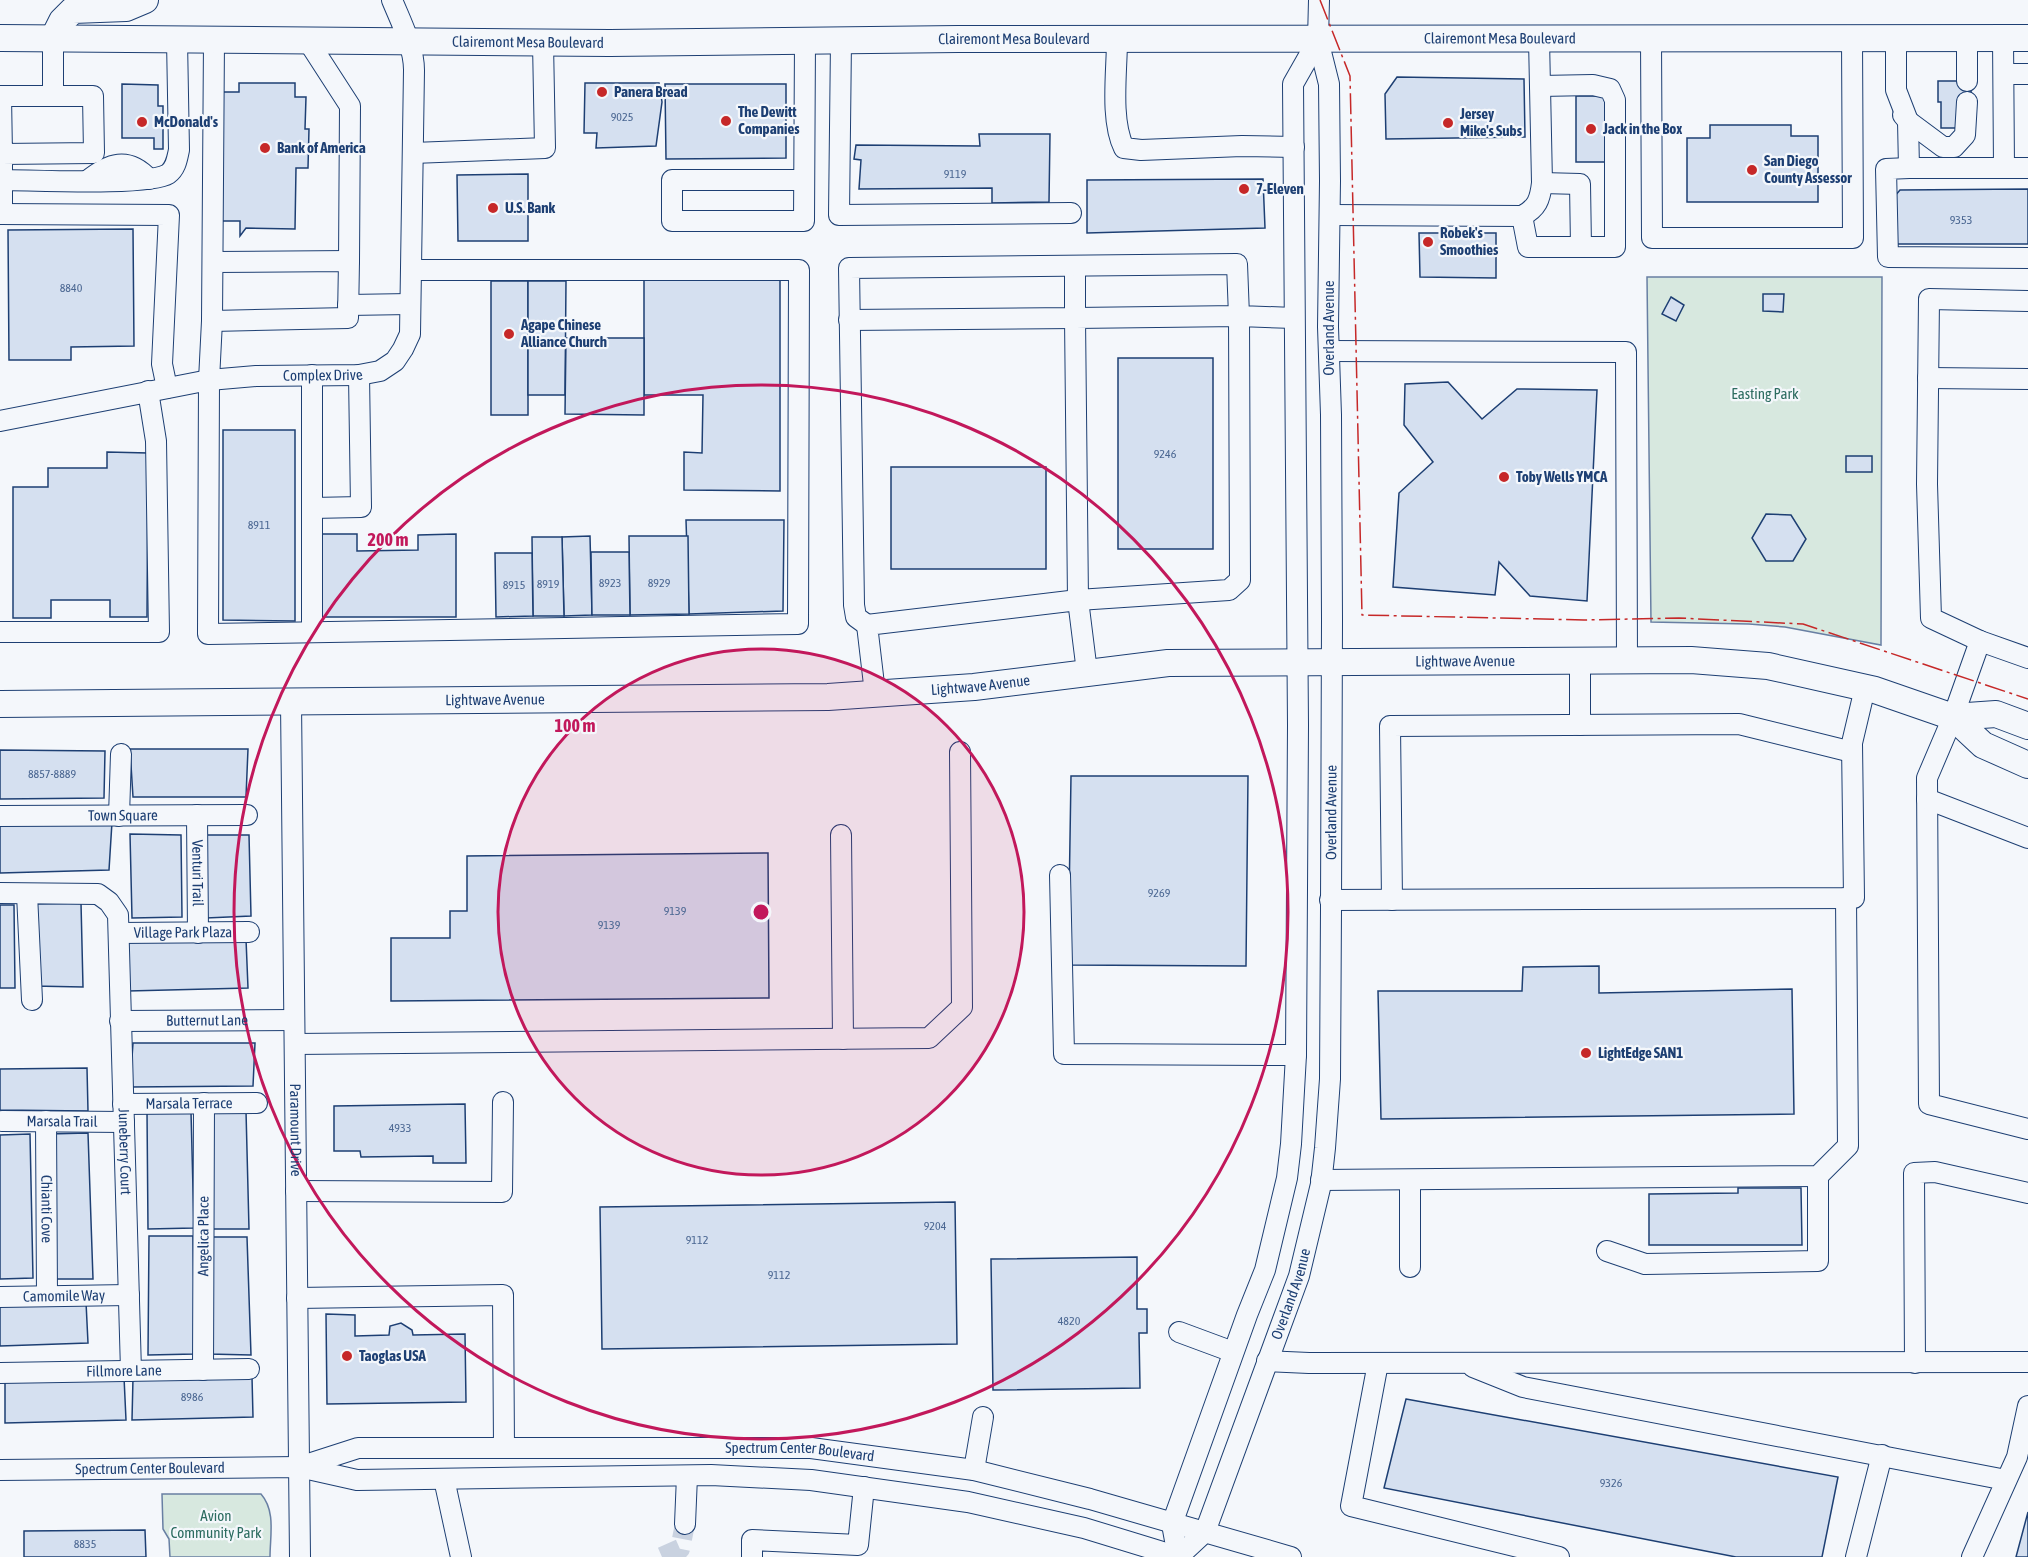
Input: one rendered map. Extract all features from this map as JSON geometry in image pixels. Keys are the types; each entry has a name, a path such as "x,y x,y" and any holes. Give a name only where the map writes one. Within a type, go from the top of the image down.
{"main road":[{"path":"54,39 62,21 73,10 126,8 145,0"},
{"name":"Clairemont Mesa Boulevard","path":"0,38 543,43 841,40 2015,38"},
{"name":"Lightwave Avenue","path":"0,704 828,697 974,687 1168,663 1691,660 1768,666 1865,688 1953,717 1996,714 2028,726"},
{"name":"Lightwave Avenue","path":"1953,717 1983,745 2028,765"}],"street":[{"name":"Complex Drive","path":"0,421 209,380 256,376 359,375 380,371 395,361 410,334 414,63 392,0"},
{"name":"Overland Avenue","path":"1178,1557 1205,1532 1299,1276 1322,1180 1330,1079 1330,215 1329,84 1318,40 1318,0"},
{"path":"1651,38 1652,238 1853,238 1852,38"},
{"path":"1896,38 1896,90 1908,121 1909,168"},
{"path":"1966,81 1967,38"},
{"path":"2004,168 2004,74 2015,38"},
{"path":"52,96 54,39"},
{"path":"1330,215 1522,216 1534,210 1540,198 1542,183 1539,39"},
{"path":"2,180 149,179 167,174 176,165 178,150 177,40"},
{"path":"214,40 214,262 209,380 208,634 798,624 799,270 412,270"},
{"path":"841,40 839,215 1071,213"},
{"path":"1117,40 1116,123 1124,148 1141,150 1242,146 1294,147"},
{"name":"Overland Avenue","path":"1178,1557 1172,1524 1233,1352 1265,1270 1287,1178 1296,1055 1298,662 1293,84 1318,40"},
{"path":"212,321 348,318 350,105 308,41"},
{"path":"804,180 672,180 672,221 804,221 805,41"},
{"path":"413,153 545,148 543,43"},
{"path":"2004,74 2028,74"},
{"path":"1522,216 1528,248 1615,247 1615,100 1610,89 1593,85 1540,86"},
{"path":"0,632 159,632 157,390 162,364 169,215 1,213 1,96 93,96 94,153 2,154"},
{"path":"1908,121 1943,147 1954,147 1965,135 1966,102"},
{"path":"2028,168 1886,170 1888,257 2028,258"},
{"path":"1542,183 1580,184 1581,247"},
{"path":"214,262 349,261"},
{"path":"1237,264 1239,316 1240,580 1229,590 1078,600 867,624 856,617 849,268 1237,264"},
{"path":"1075,266 1078,600 1088,672"},
{"path":"2028,301 1929,299 1927,484 1930,618 1980,641 2028,658"},
{"path":"348,305 410,304"},
{"path":"849,320 1239,316 1294,318"},
{"path":"1329,351 1626,352 1627,660"},
{"path":"312,375 312,632"},
{"path":"312,508 361,507 359,375"},
{"path":"1928,378 2028,379"},
{"path":"867,624 875,693"},
{"path":"1980,641 1953,717 1927,778 1929,1104 2028,1129"},
{"path":"1580,660 1580,725"},
{"path":"1330,900 1854,898 1852,743 1865,688"},
{"name":"Paramount Drive","path":"291,702 300,1557"},
{"path":"1392,900 1390,726 1739,724 1852,752"},
{"path":"295,1044 929,1038 962,1007 960,752"},
{"path":"119,816 121,754"},
{"path":"1927,799 2028,838"},
{"name":"Venturi Trail","path":"197,815 198,933"},
{"name":"Town Square","path":"0,816 247,815"},
{"path":"841,835 843,1039"},
{"path":"1060,875 1064,1054 1296,1055"},
{"name":"Juneberry Court","path":"0,893 98,894 110,902 118,915 131,1371"},
{"path":"27,894 32,1000"},
{"path":"1322,1180 1818,1176 1848,1146 1846,898"},
{"name":"Village Park Plaza","path":"119,933 249,932"},
{"name":"Butternut Lane","path":"120,1021 294,1020"},
{"path":"296,1191 502,1192 502,1102"},
{"name":"Marsala Terrace","path":"123,1113 204,1104 257,1104"},
{"name":"Angelica Place","path":"203,1370 204,1104"},
{"name":"Marsala Trail","path":"2,1121 46,1121 123,1113"},
{"name":"Chianti Cove","path":"46,1121 47,1296"},
{"path":"1915,1363 1914,1173 1935,1172 2028,1193"},
{"path":"1607,1251 1645,1264 1818,1261 1818,1176"},
{"path":"1410,1180 1410,1267"},
{"name":"Camomile Way","path":"0,1297 129,1295"},
{"path":"297,1298 503,1295 504,1448"},
{"path":"1179,1332 1233,1352"},
{"path":"1267,1361 1378,1364 2028,1362"},
{"path":"1464,1363 1523,1387 2006,1480"},
{"path":"1378,1364 1351,1506 1559,1557"},
{"name":"Fillmore Lane","path":"0,1373 249,1369"},
{"path":"1972,1557 2017,1457 2028,1406"},
{"path":"974,1470 983,1417"},
{"name":"Spectrum Center Boulevard","path":"299,1467 358,1448 810,1448 974,1470 1090,1499 1291,1557"},
{"path":"1856,1557 1882,1455"},
{"name":"Spectrum Center Boulevard","path":"0,1470 299,1467 357,1480 687,1476 811,1480 968,1502 1084,1528 1178,1557"},
{"path":"685,1524 687,1476"},
{"path":"444,1479 461,1557"},
{"path":"752,1557 752,1540 858,1551 864,1487"}],"green space":[{"name":"Easting Park","path":"1647,277 1882,277 1881,645 1785,627 1651,622"},
{"name":"Avion Community Park","path":"162,1494 261,1494 269,1508 270,1557 170,1557 169,1539 163,1529"}],"building":[{"path":"1397,77 1524,79 1525,137 1386,139 1385,94"},
{"path":"1938,81 1971,81 1971,102 1960,128 1941,128"},
{"name":"Bank of America","path":"239,83 295,83 295,97 306,97 305,129 309,129 308,168 296,168 295,229 246,228 240,236 240,221 221,221 223,92 239,92"},
{"path":"585,83 659,83 662,102 656,146 596,148 597,133 584,133"},
{"name":"McDonald's","path":"122,84 158,85 158,106 163,106 163,149 154,149 154,138 122,138"},
{"name":"The Dewitt Companies","path":"665,84 786,84 786,158 666,159"},
{"name":"Jack in the Box","path":"1576,96 1606,96 1606,162 1576,162"},
{"name":"San Diego County Assessor","path":"1710,125 1791,125 1791,136 1818,136 1818,202 1687,202 1687,138 1710,138"},
{"path":"979,134 1050,134 1049,202 992,203 992,188 859,189 861,160 854,159 856,145 980,146"},
{"name":"U.S. Bank","path":"528,174 528,241 458,241 457,175"},
{"path":"1263,179 1265,228 1087,233 1087,180"},
{"path":"2028,189 2028,244 1893,244 1894,197 1900,190"},
{"path":"133,229 134,346 71,347 71,360 9,360 8,230"},
{"path":"1419,233 1496,233 1496,278 1420,277"},
{"path":"644,280 780,280 780,491 684,490 684,452 702,453 703,395 644,395"},
{"name":"Agape Chinese Alliance Church","path":"491,281 528,281 528,415 491,415"},
{"path":"528,281 566,281 565,395 528,395"},
{"path":"1763,294 1784,294 1783,312 1763,311"},
{"path":"1671,297 1684,305 1676,321 1662,314"},
{"path":"566,338 644,338 644,415 565,414"},
{"path":"1118,358 1213,358 1213,549 1118,549"},
{"name":"Toby Wells YMCA","path":"1448,382 1482,419 1517,389 1597,390 1587,601 1530,596 1499,562 1495,595 1393,587 1399,493 1433,462 1404,425 1405,384"},
{"path":"223,430 295,430 295,621 223,620"},
{"path":"107,452 148,453 147,617 110,617 110,600 51,600 51,618 13,618 13,487 48,487 48,468 107,468"},
{"path":"1846,456 1872,456 1872,472 1846,472"},
{"path":"891,467 1046,467 1046,569 891,569"},
{"path":"1766,514 1791,515 1806,539 1793,561 1766,561 1752,538"},
{"path":"686,520 784,520 783,611 689,614"},
{"path":"318,534 357,534 357,551 418,550 418,535 456,534 456,617 318,617"},
{"path":"590,536 592,615 564,616 562,537"},
{"path":"629,536 688,536 689,614 630,615"},
{"path":"532,537 562,537 564,616 533,616"},
{"path":"591,552 629,552 630,615 592,615"},
{"path":"495,553 532,553 533,616 496,617"},
{"path":"130,749 248,749 246,797 133,797"},
{"path":"0,750 105,751 104,798 0,799"},
{"path":"1071,776 1248,776 1246,966 1068,965"},
{"path":"0,821 112,822 109,870 0,873"},
{"path":"130,834 181,835 182,917 132,918"},
{"path":"204,835 249,835 251,916 206,918"},
{"path":"768,853 769,998 391,1001 391,938 450,938 450,911 467,911 467,856"},
{"path":"81,903 83,987 33,986 32,904"},
{"path":"0,905 14,905 15,988 0,988"},
{"path":"246,939 248,988 128,991 127,941"},
{"name":"LightEdge SAN1","path":"1599,966 1599,993 1792,989 1794,1114 1381,1119 1378,991 1522,991 1523,967"},
{"path":"133,1043 255,1043 253,1086 130,1087"},
{"path":"87,1068 88,1111 0,1110 0,1069"},
{"path":"465,1104 466,1163 433,1163 433,1156 361,1157 360,1151 334,1151 334,1106"},
{"path":"147,1111 191,1112 194,1228 148,1229"},
{"path":"208,1111 246,1111 249,1229 207,1229"},
{"path":"88,1133 93,1279 50,1279 48,1134"},
{"path":"30,1134 33,1278 0,1279 0,1135"},
{"path":"1738,1188 1801,1188 1802,1245 1649,1245 1649,1194 1738,1193"},
{"path":"955,1202 957,1344 602,1349 600,1207"},
{"path":"149,1236 193,1236 195,1354 148,1355"},
{"path":"209,1237 247,1237 251,1355 208,1354"},
{"path":"1137,1257 1137,1309 1147,1309 1147,1333 1139,1333 1140,1388 993,1390 991,1259"},
{"path":"86,1302 88,1343 0,1346 0,1303"},
{"path":"326,1314 355,1315 355,1336 389,1335 390,1326 401,1323 412,1330 413,1335 465,1334 466,1402 327,1404"},
{"path":"124,1377 126,1420 5,1423 5,1379"},
{"path":"252,1377 253,1417 132,1420 133,1378"},
{"path":"1406,1399 1838,1477 1822,1557 1736,1557 1384,1488"},
{"path":"2028,1512 2028,1557 2016,1557"},
{"path":"145,1530 146,1557 24,1557 24,1531"}],"tunnel":[{"path":"662,1557 680,1549 685,1524"}],"power":[{"path":"1320,0 1350,76 1362,615 1584,620 1679,618 1803,624 2028,699"}],"place":[{"name":"Panera Bread","path":"602,92"},
{"name":"The Dewitt Companies","path":"726,121"},
{"name":"McDonald's","path":"142,122"},
{"name":"Jersey Mike's Subs","path":"1448,123"},
{"name":"Jack in the Box","path":"1591,129"},
{"name":"Bank of America","path":"265,148"},
{"name":"San Diego County Assessor","path":"1752,170"},
{"name":"7-Eleven","path":"1244,189"},
{"name":"U.S. Bank","path":"493,208"},
{"name":"Robek's Smoothies","path":"1428,242"},
{"name":"Agape Chinese Alliance Church","path":"509,334"},
{"name":"Toby Wells YMCA","path":"1504,477"},
{"name":"LightEdge SAN1","path":"1586,1053"},
{"name":"Taoglas USA","path":"347,1356"}]}
